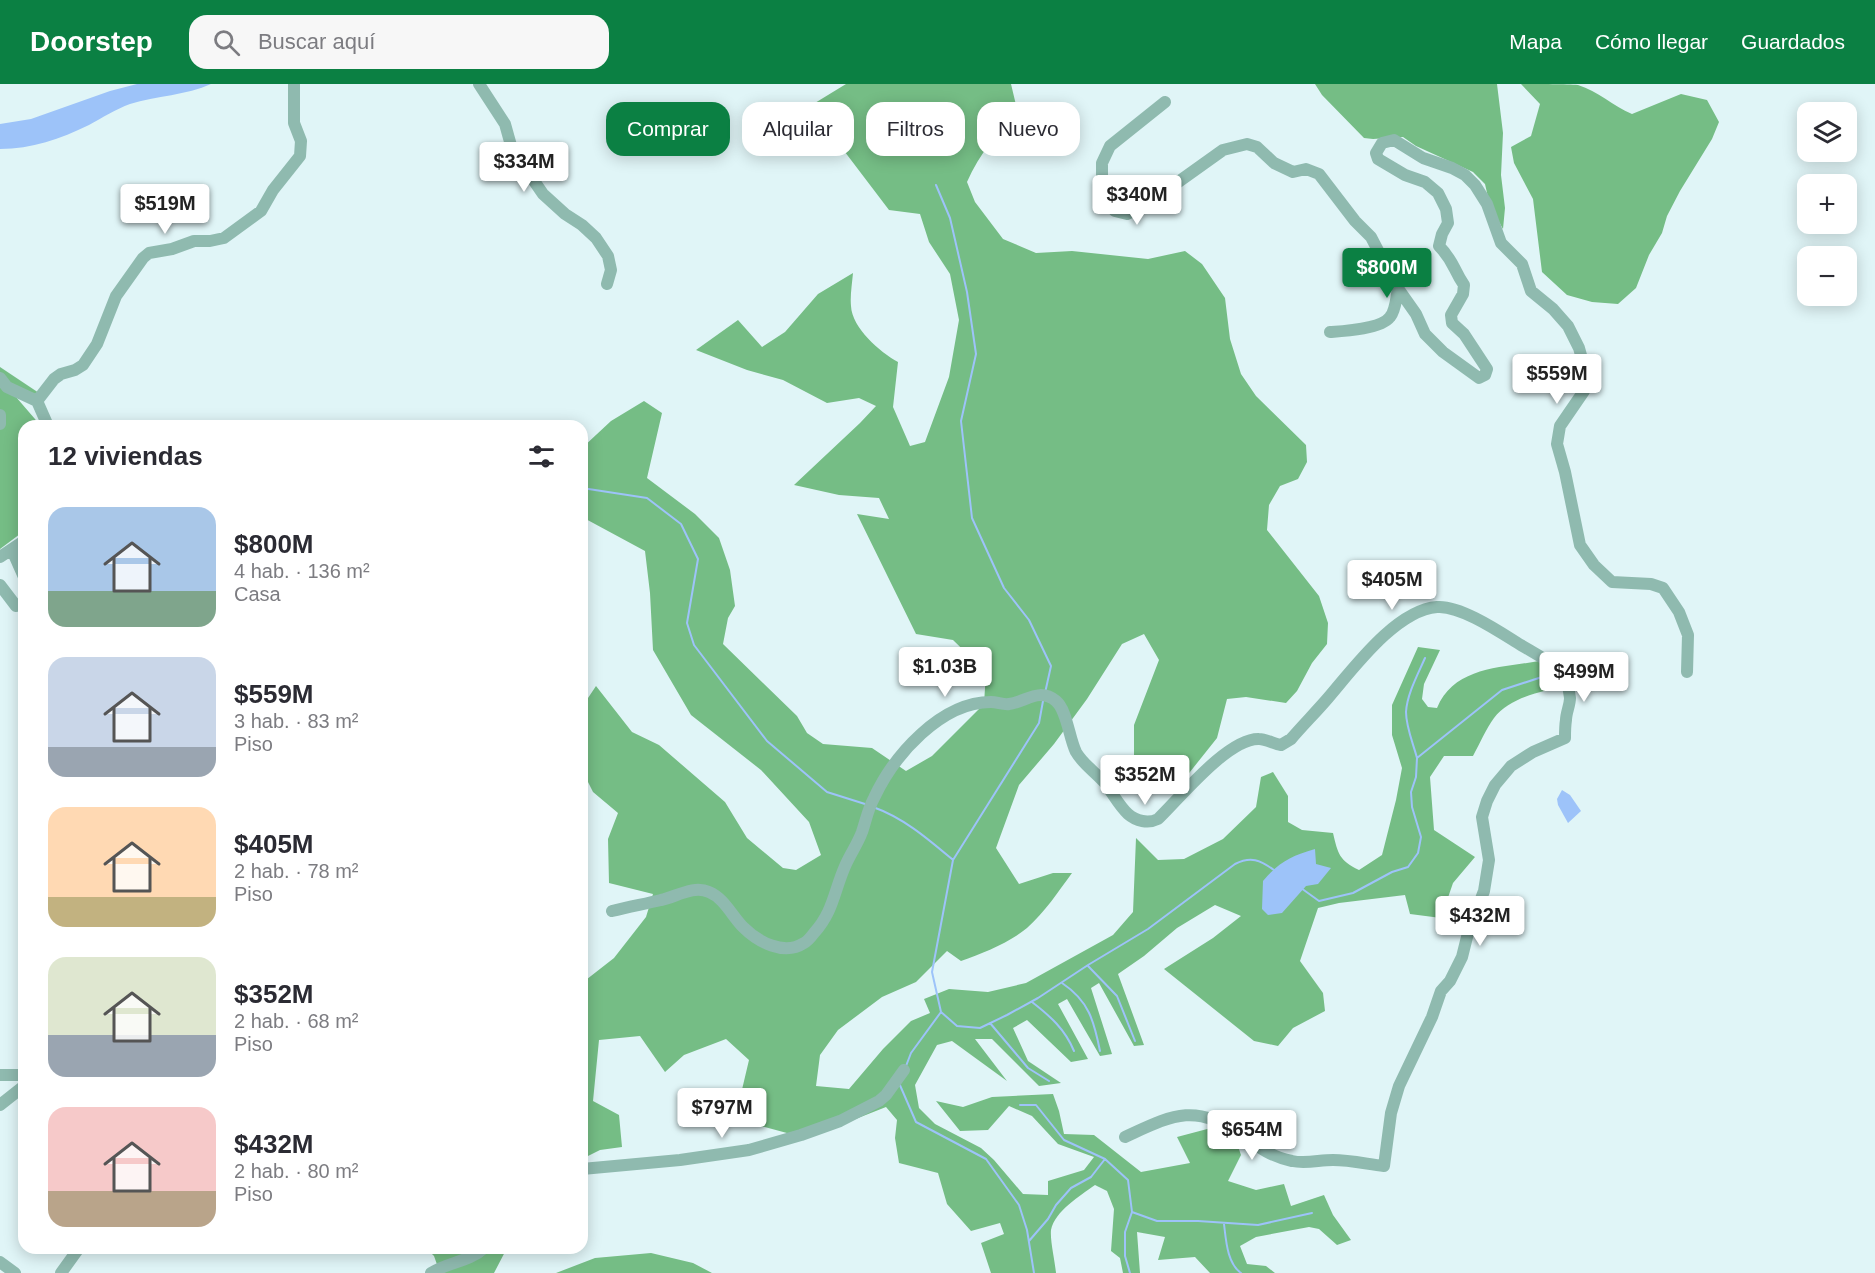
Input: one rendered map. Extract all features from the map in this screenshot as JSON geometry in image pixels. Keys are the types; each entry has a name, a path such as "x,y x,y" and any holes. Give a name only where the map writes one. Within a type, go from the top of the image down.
{"street":[{"path":"37,401 54,379 83,365 97,344 116,296 143,258 149,253 172,249 194,241 224,238 261,212 273,190 300,156 301,141 294,123 294,84"},
{"path":"479,84 505,124 512,149 543,194 596,238 608,256 611,270 607,284"},
{"path":"1165,102 1110,146 1102,163 1102,190 1105,202 1115,211 1127,214 1146,205 1222,150 1247,144 1257,147 1274,163 1293,172 1306,168 1319,174 1355,221 1371,237 1398,289 1416,314 1425,334 1460,366 1479,378 1485,375 1487,369 1464,334 1452,323 1450,315 1463,294 1464,285 1457,275 1455,264 1439,246 1448,223 1446,208 1432,186 1378,159 1377,148 1382,143 1394,140 1423,158 1465,175 1475,185 1487,204 1502,243 1522,264 1531,291 1553,309 1568,326 1579,348 1586,373 1584,391 1560,426 1557,444 1580,545 1594,565 1612,582 1651,584 1663,588 1678,612 1688,635 1687,672"},
{"path":"1330,332 1370,327 1385,321 1391,316 1398,289"},
{"path":"2,386 37,401 45,420"},
{"path":"0,415 0,424"},
{"path":"0,557 18,546"},
{"path":"12,550 18,564"},
{"path":"0,585 16,606"},
{"path":"612,911 664,900 686,892 708,891 720,899 744,928 770,945 792,948 805,943 831,909 846,865 862,833 866,813 875,795 902,754 930,726 956,709 981,703 1009,704 1040,695 1056,701 1063,711 1077,754 1104,782 1124,810 1135,818 1150,822 1155,821 1209,767 1228,752 1259,739 1281,745 1291,739 1380,639 1395,626 1425,610 1438,606 1454,609 1492,628 1560,669 1570,698 1565,738 1533,752 1511,766 1495,785 1487,801 1482,817 1489,860 1484,891 1467,933 1462,957 1450,981 1441,991 1432,1017 1399,1086 1391,1113 1384,1166 1333,1160 1313,1163 1293,1162 1266,1152 1227,1125 1208,1116 1193,1114 1158,1123 1125,1137"},
{"path":"588,1168 680,1160 749,1150 801,1135 840,1121 879,1101 904,1070"},
{"path":"0,1075 18,1074"},
{"path":"0,1105 18,1091"},
{"path":"61,1273 75,1254"},
{"path":"431,1273 475,1254"},
{"path":"0,1262 15,1273"}],"green space":[{"path":"846,84 1011,84 1015,102 977,102 977,156 982,156 967,182 975,202 1003,239 1036,253 1072,251 1148,259 1185,251 1202,264 1225,298 1230,339 1241,374 1256,396 1306,445 1307,462 1298,479 1280,486 1269,505 1267,530 1319,596 1328,623 1327,644 1312,663 1297,691 1286,703 1246,697 1227,699 1217,738 1178,787 1156,787 1134,766 1134,725 1159,660 1144,634 1122,644 1087,699 1054,744 1019,785 996,848 1019,884 1053,873 1072,873 1040,915 1020,933 996,947 961,961 947,951 916,982 882,997 838,1030 820,1055 816,1086 849,1089 883,1049 911,1021 930,1013 924,999 949,989 988,992 1026,983 1113,935 1133,912 1136,838 1158,860 1184,859 1223,839 1256,807 1261,777 1273,772 1288,796 1288,822 1302,830 1333,833 1340,856 1359,870 1382,855 1402,768 1392,735 1392,705 1418,647 1440,650 1424,684 1422,699 1428,707 1437,708 1445,694 1456,683 1469,676 1498,667 1545,660 1567,686 1528,696 1509,705 1494,718 1473,756 1444,756 1430,777 1434,830 1475,857 1453,883 1441,918 1410,914 1405,895 1339,903 1318,908 1300,961 1323,993 1325,1011 1293,1028 1278,1046 1254,1041 1164,969 1213,938 1241,916 1215,905 1177,928 1118,974 1144,1045 1134,1046 1099,983 1091,988 1112,1054 1100,1056 1067,999 1058,1004 1088,1059 1071,1062 1027,1020 1013,1028 1028,1061 1061,1083 1039,1086 992,1039 975,1039 1007,1081 952,1041 937,1045 915,1085 919,1108 935,1124 981,1148 1023,1194 1048,1195 1048,1181 1084,1170 1094,1157 1058,1144 1032,1116 1009,1106 988,1130 960,1131 936,1101 963,1107 992,1097 1053,1094 1064,1134 1094,1135 1141,1172 1190,1163 1177,1137 1211,1128 1234,1135 1241,1155 1228,1181 1256,1190 1284,1184 1291,1206 1324,1195 1333,1215 1351,1240 1337,1245 1319,1229 1309,1227 1256,1237 1240,1246 1247,1264 1266,1266 1275,1273 1210,1273 1195,1257 1158,1260 1165,1237 1137,1232 1140,1273 1123,1273 1120,1258 1111,1251 1114,1209 1107,1191 1095,1185 1069,1204 1053,1223 1051,1235 1056,1273 991,1273 981,1243 1004,1234 1000,1223 971,1231 947,1204 938,1173 899,1163 895,1138 897,1120 886,1107 848,1122 798,1136 757,1125 740,1098 749,1060 726,1039 684,1055 665,1072 640,1036 599,1040 593,1101 619,1115 622,1147 600,1150 588,1156 588,978 614,958 646,917 653,894 609,883 608,839 618,813 593,792 588,782 588,698 596,686 632,732 659,745 725,802 747,838 783,868 796,870 821,855 809,822 761,770 691,715 653,650 645,551 588,520 588,442 611,421 644,401 662,413 647,478 695,514 719,538 730,570 735,606 728,618 723,644 797,716 807,733 823,744 872,748 906,771 932,756 984,704 986,672 953,640 916,634 857,514 889,519 879,498 839,495 794,485 876,406 859,398 827,403 783,380 747,370 696,350 738,320 762,347 785,332 818,294 853,273 851,306 856,323 883,352 898,362 893,407 910,446 925,442 949,377 959,320 950,274 929,242 920,214 889,210 848,156 854,156 854,102 817,102"},
{"path":"1315,84 1497,84 1503,133 1501,175 1505,208 1503,229 1490,206 1485,184 1473,172 1416,146 1403,137 1364,138 1322,95"},
{"path":"1521,84 1578,85 1632,114 1681,94 1707,100 1719,122 1712,139 1667,216 1662,233 1649,255 1636,288 1618,304 1592,302 1567,295 1542,272 1533,199 1514,163 1511,147 1531,136 1540,104"},
{"path":"0,367 39,393 16,397 36,420 18,420 18,536 0,549"},
{"path":"651,1253 693,1263 712,1273 556,1273 595,1258"},
{"path":"432,1254 504,1254 494,1273 440,1273"}],"water":[{"path":"137,84 211,84 192,91 130,104 57,139 23,147 0,149 0,124 31,119 110,91"},
{"path":"1562,790 1570,795 1581,811 1568,823 1558,805 1557,799"},
{"path":"1315,849 1316,864 1331,868 1318,884 1306,886 1282,913 1268,915 1262,909 1263,881 1274,869 1286,861"}],"waterway":[{"path":"936,185 950,218 967,292 976,354 961,421 972,518 1004,588 1029,620 1051,666 1045,693"},
{"path":"588,489 647,498 681,524 698,559 687,623 694,645 767,741 827,792 865,804"},
{"path":"1417,758 1408,729 1406,712 1411,691 1425,658"},
{"path":"1301,888 1319,901 1353,893 1392,872 1408,867 1418,853 1421,837 1412,807 1411,792 1416,777 1417,758 1502,690 1548,675"},
{"path":"941,1012 932,972 953,860 1039,723 1043,701"},
{"path":"873,807 905,823 953,860"},
{"path":"906,1066 911,1053 941,1012 957,1026 980,1028 1038,998 1148,929 1235,864 1255,860 1274,870"},
{"path":"1088,966 1117,996 1135,1041"},
{"path":"1062,983 1078,997 1089,1013 1100,1051"},
{"path":"1032,1002 1056,1024 1074,1051"},
{"path":"990,1023 1028,1068 1049,1081"},
{"path":"899,1083 916,1122 986,1159 1019,1205 1027,1230 1034,1273"},
{"path":"1020,1105 1036,1105 1064,1140 1105,1159"},
{"path":"1029,1241 1071,1188 1091,1177 1105,1159 1128,1180 1132,1212 1125,1232 1125,1256 1130,1273"},
{"path":"1132,1212 1157,1221 1258,1225 1312,1213"},
{"path":"1224,1224 1230,1257 1236,1269 1241,1273"}]}
